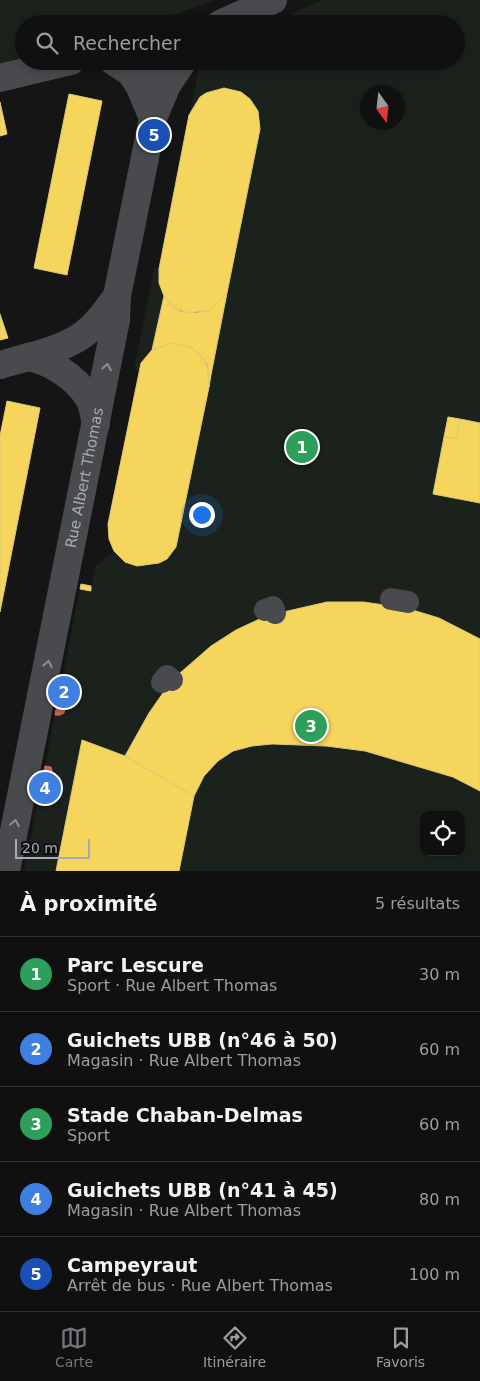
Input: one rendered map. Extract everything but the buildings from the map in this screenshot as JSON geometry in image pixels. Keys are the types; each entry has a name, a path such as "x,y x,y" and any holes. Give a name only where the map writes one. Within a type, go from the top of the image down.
{"street":[{"path":"240,15 273,0"},
{"path":"0,78 33,70"},
{"path":"127,70 145,73 153,118"},
{"name":"Rue Albert Thomas","path":"6,871 96,424 116,320 117,296 153,118 167,85 177,70"},
{"path":"0,366 82,336 102,317 117,296"},
{"path":"27,357 40,359 74,380 89,399 96,424"}],"shaded area":[{"path":"0,0 214,0 173,15 15,15 15,60 0,64"},
{"path":"322,0 480,0 480,871 24,871 81,584 91,586 96,566 114,551 109,539 108,524 139,371 134,369 154,268 159,268 199,70 465,70 465,15 290,15"}],"place":[{"name":"Campeyraut","path":"154,135"},
{"name":"Parc Lescure","path":"302,447"},
{"name":"Guichets UBB (n°46 à 50)","path":"64,692"},
{"name":"Stade Chaban-Delmas","path":"311,726"},
{"name":"Guichets UBB (n°41 à 45)","path":"45,788"}]}
